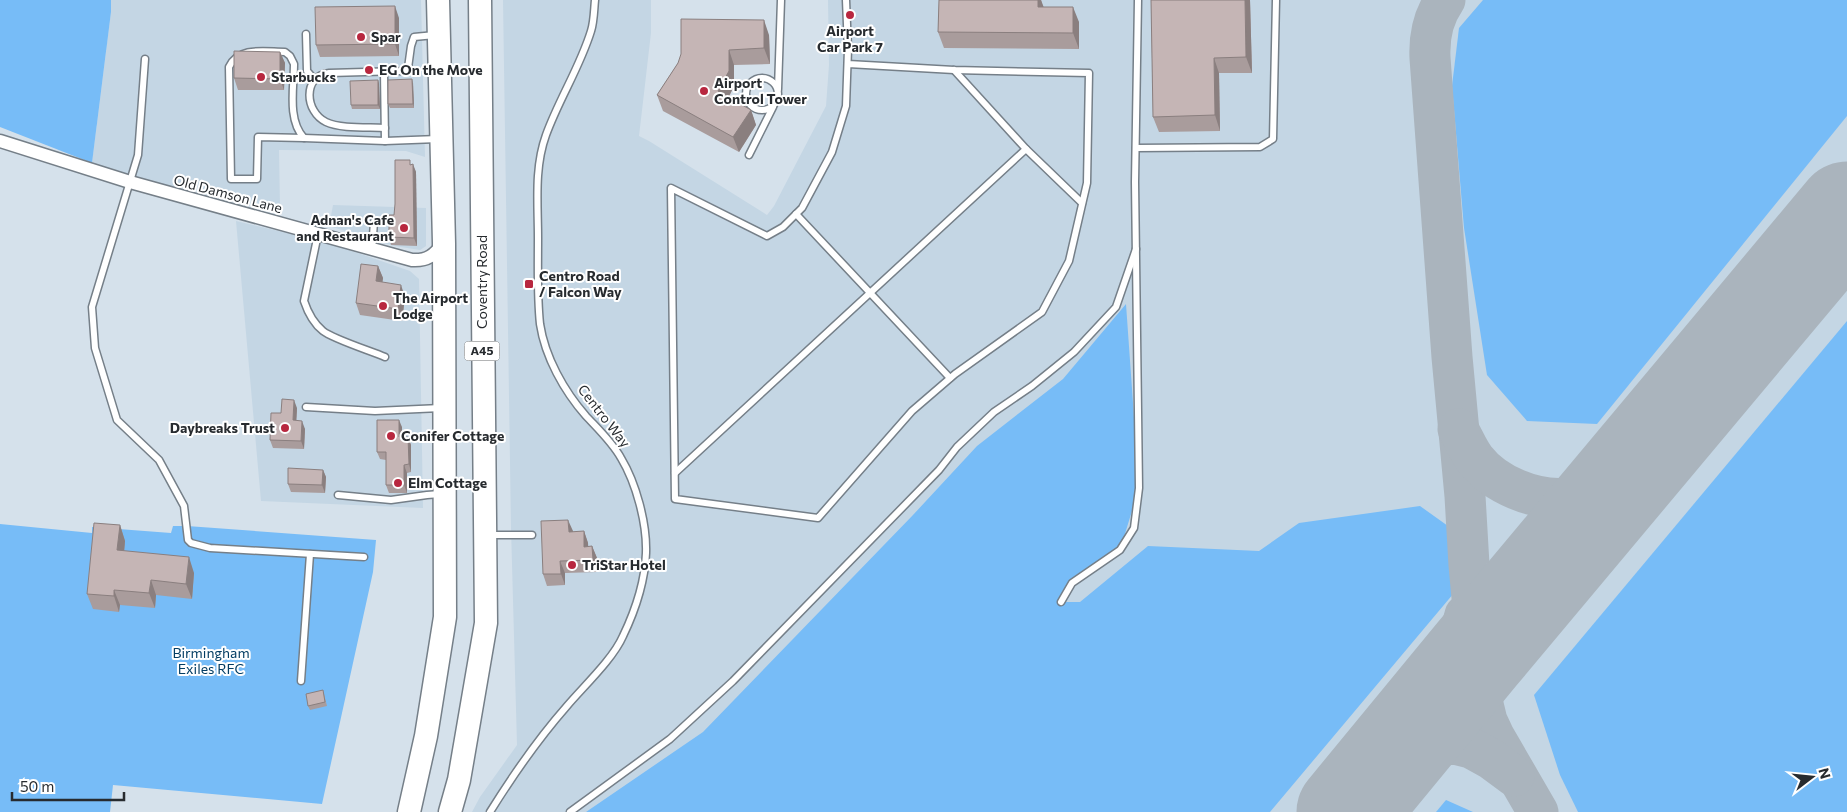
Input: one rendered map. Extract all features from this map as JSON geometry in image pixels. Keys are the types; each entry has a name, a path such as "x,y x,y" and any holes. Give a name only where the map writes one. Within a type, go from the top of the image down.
{"highway":[{"name":"A45","path":"409,812 426,736 445,618 444,243 438,0"},
{"name":"Coventry Road","path":"450,812 459,780 486,623 480,0"}],"street":[{"name":"Old Damson Lane","path":"0,141 130,182 412,260 423,261 431,258 444,243"}],"lane":[{"name":"Centro Way","path":"490,812 517,768 606,661 623,637 641,587 646,553 642,517 635,489 621,457 584,414 562,382 547,352 540,326 537,188 539,162 545,137 592,30 595,0"},
{"path":"749,154 777,100 781,0"},
{"path":"846,0 848,64 846,106 832,152 802,208 783,227 767,236 671,188 675,499 818,518 912,410 950,378 1042,312 1069,261 1087,183 1089,73 954,70 848,64"},
{"path":"1061,602 1072,583 1120,550 1134,528 1139,488 1136,249 1138,0"},
{"path":"1136,148 1260,147 1274,140 1276,0"},
{"path":"306,34 307,71 314,78"},
{"path":"385,128 350,127 327,122 316,115 311,102 311,85 314,78 320,74 329,73 401,71 408,68 414,37 439,36"},
{"path":"304,138 295,124 294,64 290,56 285,52 245,52 233,59 230,67 231,180 257,179 258,137 385,141 440,139"},
{"path":"145,59 138,155 92,307 95,348 117,420 159,460 184,506 188,540 191,543 210,548 364,557"},
{"path":"954,70 1026,149 1082,203"},
{"path":"384,72 385,141"},
{"path":"774,105 765,110 754,108 747,100 746,90 752,81 762,78 772,81 778,90"},
{"path":"675,472 1026,149"},
{"path":"796,214 950,378"},
{"path":"372,249 374,222"},
{"path":"318,234 304,301 307,311 324,332 385,357"},
{"path":"570,812 670,739 733,681 939,470 957,447 994,412 1032,386 1074,352 1116,307 1136,249"},
{"path":"306,407 375,411 444,408"},
{"path":"338,495 391,500 444,494"},
{"path":"484,535 532,535"},
{"path":"301,681 310,554"}],"shaded area":[{"path":"111,0 421,0 425,157 406,151 279,150 280,208 210,192 157,184 92,163"},
{"path":"503,0 651,0 651,33 639,136 767,215 774,206 826,106 829,65 828,0 1847,0 1847,812 472,812 480,797 517,745 511,528"},
{"path":"333,205 426,208 426,246 420,250 394,246 329,226"},
{"path":"236,221 326,242 410,271 419,279 423,508 261,501"}],"green space":[{"path":"0,0 111,0 92,163 0,127"},
{"path":"1483,0 1847,0 1847,116 1597,424 1527,421 1487,375 1464,228 1452,86 1459,28"},
{"path":"1126,304 1139,488 1120,550 1072,583 1061,602 1080,602 1148,546 1259,551 1299,523 1420,506 1448,526 1469,565 1459,587 1270,812 586,812 703,732 913,515 977,446 1063,379"},
{"path":"1847,321 1847,812 1578,812 1560,775 1534,695"},
{"name":"Birmingham Exiles RFC","path":"0,524 92,533 92,527 171,533 173,526 187,526 376,540 373,572 322,804 113,785 110,812 0,812"},
{"path":"1446,800 1473,812 1436,812"}],"building":[{"path":"939,0 1038,0 1038,7 1073,7 1073,33 938,32"},
{"path":"1151,0 1245,0 1246,57 1214,58 1215,115 1153,117"},
{"path":"395,6 395,44 316,45 315,7"},
{"name":"Airport Control Tower","path":"681,19 764,20 764,48 729,50 729,71 718,91 751,110 733,137 657,95 678,63 681,54"},
{"path":"234,51 280,52 280,79 234,78"},
{"path":"412,79 413,104 388,104 388,80"},
{"path":"378,80 378,105 351,105 350,81"},
{"path":"395,160 410,160 410,165 413,164 414,238 389,237 389,215 394,215 395,204"},
{"path":"361,264 378,266 376,281 401,285 398,309 356,303"},
{"path":"282,399 294,400 293,420 302,421 301,441 270,440 271,413 281,413"},
{"path":"377,420 399,420 399,437 408,437 409,464 404,465 404,485 386,485 386,452 377,452"},
{"path":"288,468 323,470 322,485 288,484"},
{"name":"TriStar Hotel","path":"568,520 569,532 584,531 584,547 592,546 593,560 560,561 561,574 543,574 541,521"},
{"path":"94,523 120,525 117,550 189,557 186,584 151,580 149,593 114,590 114,596 87,594"},
{"path":"323,690 325,702 308,706 306,694"}],"taxiway":[{"path":"1445,0 1437,13 1433,28 1430,42 1430,58 1452,357 1481,696 1487,721 1494,736 1538,812"},
{"path":"1458,429 1473,456 1483,468 1504,484 1529,494 1542,497 1567,498 1619,484"},
{"path":"1419,723 1451,665 1465,615"},
{"path":"1380,771 1402,756 1430,747 1455,744 1471,748 1491,759 1514,776"}],"runway":[{"path":"1347,812 1847,212"}],"place":[{"name":"Airport Car Park 7","path":"850,15"},
{"name":"Spar","path":"361,37"},
{"name":"EG On the Move","path":"369,70"},
{"name":"Starbucks","path":"261,77"},
{"name":"Airport Control Tower","path":"704,91"},
{"name":"Adnan's Cafe and Restaurant","path":"404,228"},
{"name":"Centro Road / Falcon Way","path":"529,284"},
{"name":"The Airport Lodge","path":"383,306"},
{"name":"Daybreaks Trust","path":"285,428"},
{"name":"Conifer Cottage","path":"391,436"},
{"name":"Elm Cottage","path":"398,483"},
{"name":"TriStar Hotel","path":"572,565"}]}
